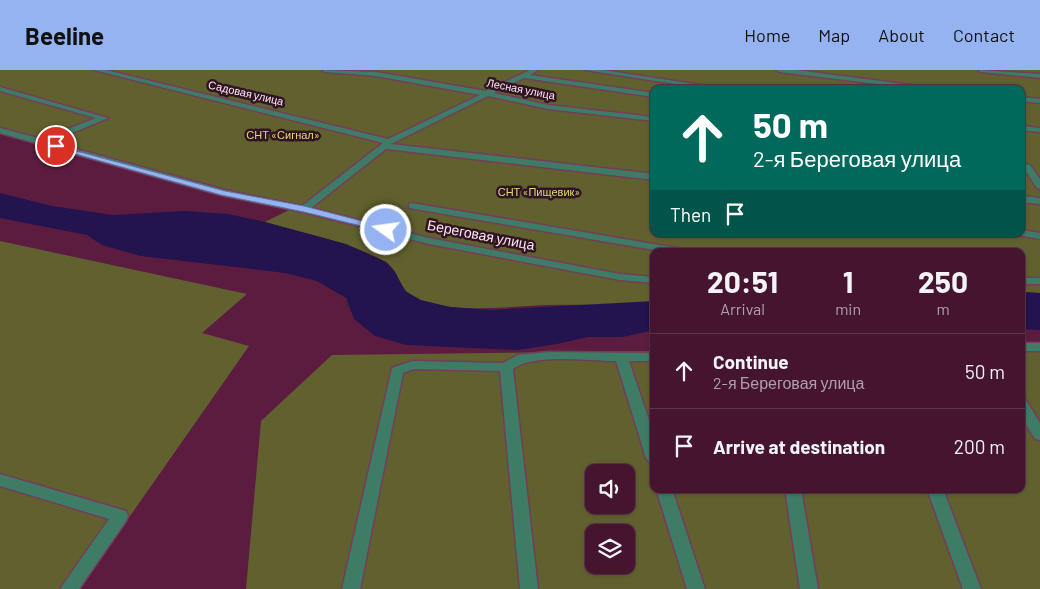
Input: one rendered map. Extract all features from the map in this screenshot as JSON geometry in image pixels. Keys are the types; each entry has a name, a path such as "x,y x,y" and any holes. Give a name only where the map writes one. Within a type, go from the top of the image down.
{"street":[{"name":"Садовая улица","path":"97,70 355,132 387,144 650,177"},
{"name":"Лесная улица","path":"325,70 376,74 450,86 556,108 650,119"},
{"path":"304,209 387,144 535,70"},
{"path":"588,70 695,85"},
{"path":"779,70 905,85"},
{"path":"981,70 1040,76"},
{"path":"524,76 650,94"},
{"path":"0,89 104,118 43,142"},
{"path":"1025,99 1040,101"},
{"path":"1025,128 1040,130"},
{"name":"Береговая улица","path":"0,130 224,193 304,209 429,242 620,277 650,280"},
{"path":"1025,167 1040,169"},
{"path":"1025,168 1040,186"},
{"path":"1025,199 1040,201"},
{"name":"Береговая улица","path":"412,206 659,248"},
{"path":"1025,234 1040,236"},
{"path":"1025,281 1040,281"},
{"path":"1025,347 1040,347"},
{"path":"351,589 397,370 412,365 506,367 518,359 548,356 650,357"},
{"path":"621,357 650,446"},
{"path":"506,367 528,589"},
{"path":"1025,409 1040,435"},
{"path":"0,480 120,516 69,589"},
{"path":"665,493 696,589"},
{"path":"794,493 809,589"},
{"path":"936,493 972,589"}],"green space":[{"name":"СНТ «Пищевик»","path":"0,70 1040,70 1040,293 1025,292 1025,248 650,248 650,302 616,305 486,308 438,305 422,301 408,293 394,270 384,261 370,254 341,243 265,222 299,205 267,200 48,142 0,127"},
{"path":"0,241 247,294 202,333 249,346 79,589 0,589"},
{"path":"1040,343 1040,589 246,589 261,421 332,355 650,351 650,493 1025,493 1025,344"}],"shaded area":[{"path":"0,193 52,206 113,215 185,211 228,214 346,244 386,262 395,272 405,291 421,300 450,307 491,310 650,301 650,331 623,337 588,337 518,350 406,345 375,336 354,319 346,298 317,281 285,273 141,256 102,245 87,235 0,218"},
{"path":"1025,292 1040,293 1040,330 1025,329"}],"route":[{"path":"56,146 224,193 304,209 386,230"}],"park label":[{"name":"СНТ «Сигнал»","path":"283,135"}]}
